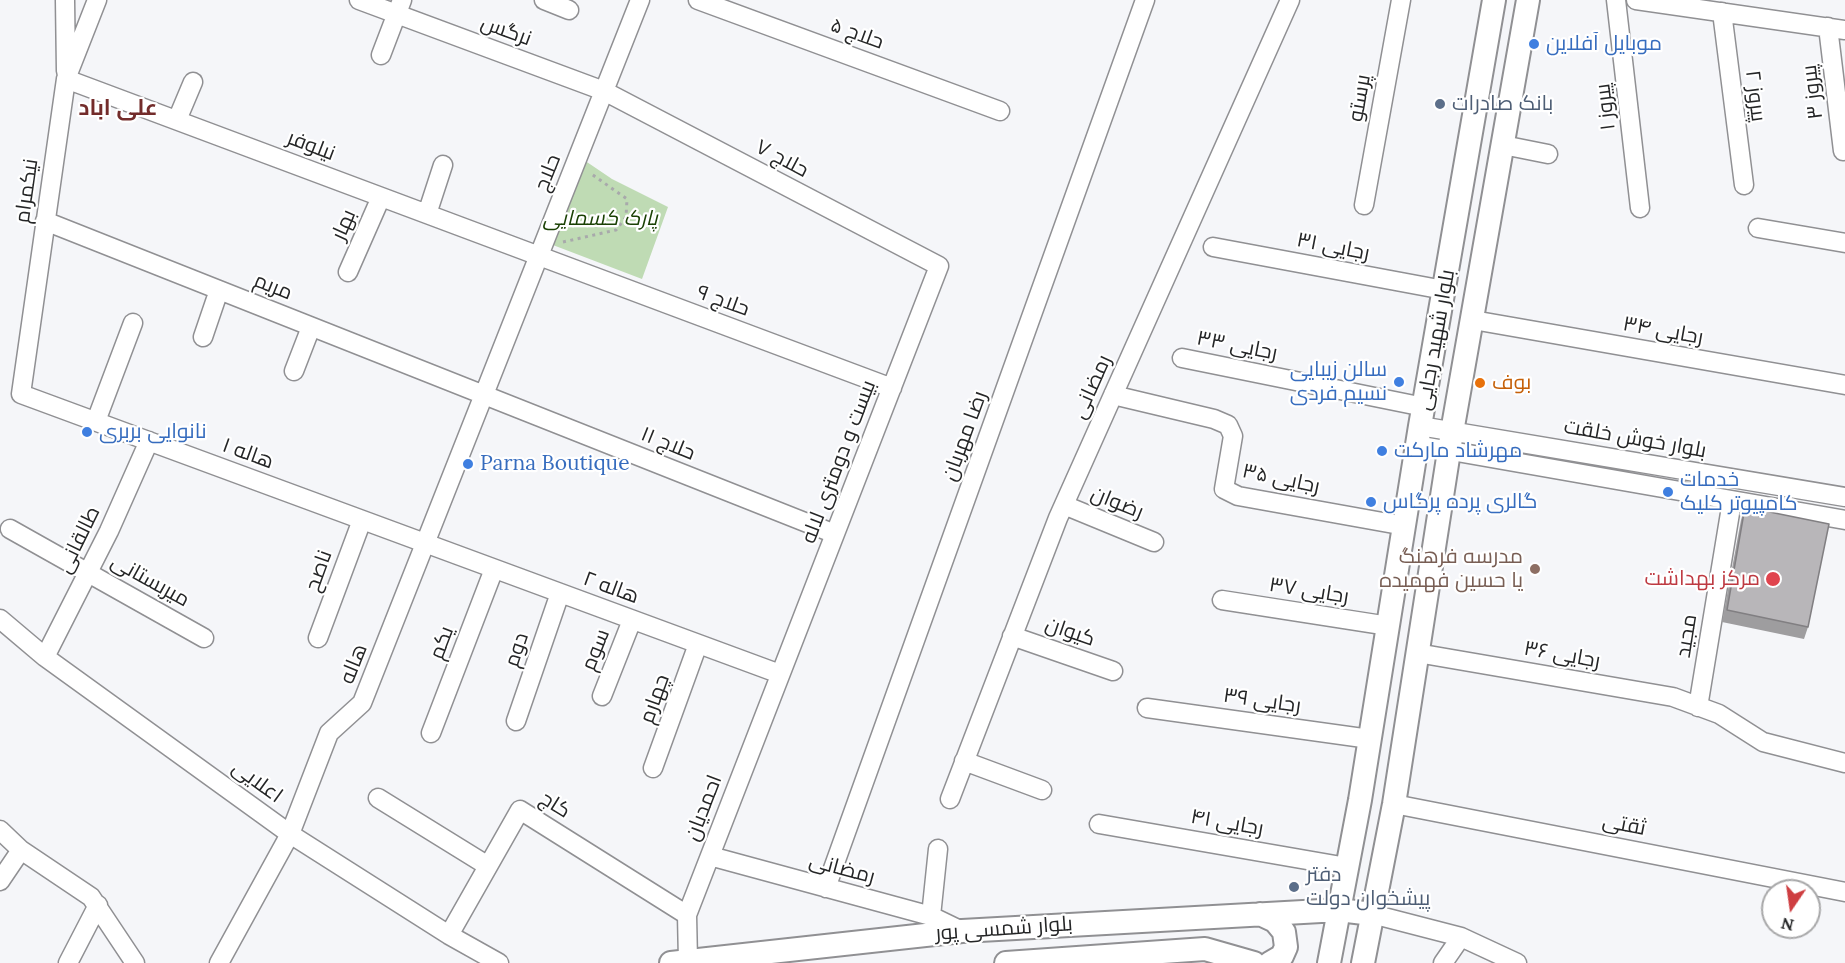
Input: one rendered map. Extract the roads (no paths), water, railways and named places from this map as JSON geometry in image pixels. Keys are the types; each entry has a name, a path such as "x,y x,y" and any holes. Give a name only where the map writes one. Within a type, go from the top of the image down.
{"main road":[{"name":"بلوار شهید رجایی","path":"1329,963 1370,739 1420,426 1494,0"},
{"name":"بلوار شهید رجایی","path":"1363,963 1394,804 1451,441 1528,0"},
{"name":"بلوار شمسی پور","path":"680,962 962,931 1339,910 1372,914"},
{"path":"1260,914 1275,921 1284,932 1286,947 1282,956 1270,963"},
{"name":"بلوار شمسی پور","path":"1006,963 1205,949 1254,963"}],"street":[{"path":"65,0 66,79"},
{"name":"نیکمرام","path":"21,394 66,79 97,0"},
{"name":"نرگس","path":"359,0 399,7 604,91"},
{"path":"544,0 569,10"},
{"name":"حلاج","path":"484,396 640,0"},
{"name":"حلاج ۵","path":"698,0 1000,111"},
{"name":"رضا مهربان","path":"826,888 1145,0"},
{"name":"رمضانی","path":"950,799 1064,505 1290,0"},
{"name":"پرستو","path":"1364,205 1401,0"},
{"name":"پیروز ۱","path":"1616,0 1640,208"},
{"path":"1636,0 1837,29"},
{"path":"381,55 399,7"},
{"name":"پیروز ۲","path":"1722,12 1744,185"},
{"name":"پیروز ۳","path":"1837,29 1843,151"},
{"name":"نیلوفر","path":"66,79 427,214 541,252"},
{"path":"177,120 193,82"},
{"name":"حلاج ۷","path":"604,91 939,266"},
{"path":"1503,145 1548,154"},
{"path":"427,214 443,165"},
{"name":"بهار","path":"348,272 381,197"},
{"name":"مریم","path":"45,221 484,396"},
{"path":"1758,228 1845,243"},
{"name":"رجایی ۳۱","path":"1213,247 1444,290"},
{"name":"حلاج ۹","path":"541,252 892,387"},
{"name":"بیست و دومتری لاله","path":"780,674 939,266"},
{"path":"203,337 219,290"},
{"name":"رجایی ۳۴","path":"1473,320 1845,385"},
{"path":"96,422 134,323"},
{"path":"294,371 311,327"},
{"name":"رجایی ۳۳","path":"1182,358 1420,426 1451,441"},
{"name":"هاله ۱","path":"21,394 426,544"},
{"name":"رجایی ۳۵","path":"1113,395 1214,419 1228,425 1233,436 1224,489 1238,496 1405,526"},
{"name":"حلاج ۱۱","path":"484,396 834,534"},
{"name":"هاله","path":"219,963 290,834 329,733 362,703 484,396"},
{"name":"طالقانی","path":"45,657 88,573 149,441"},
{"name":"بلوار خوش خلقت","path":"1451,441 1845,497"},
{"name":"بلوار خوش خلقت","path":"1451,441 1732,501 1845,520"},
{"name":"مجید","path":"1698,706 1732,501"},
{"name":"رضوان","path":"1064,505 1154,542"},
{"name":"ناصح","path":"318,638 362,520"},
{"name":"میربستانی","path":"10,529 204,638"},
{"name":"هاله ۲","path":"426,544 780,674"},
{"name":"یکم","path":"431,733 494,569"},
{"name":"دوم","path":"516,721 561,593"},
{"name":"رجایی ۳۷","path":"1222,600 1389,626"},
{"name":"اعلایی","path":"0,619 45,657 290,834 499,963"},
{"name":"سوم","path":"602,696 632,620"},
{"name":"کیوان","path":"1012,636 1113,671"},
{"name":"چهارم","path":"654,768 698,645"},
{"name":"رجایی ۳۶","path":"1418,653 1673,697 1719,714 1762,742 1845,763"},
{"name":"احمدیان","path":"680,962 687,915 780,674"},
{"name":"رجایی ۳۹","path":"1147,708 1370,739"},
{"path":"964,761 1042,790"},
{"path":"378,798 488,866"},
{"name":"ثقتی","path":"1394,804 1845,892"},
{"name":"کاج","path":"449,934 520,810 687,915"},
{"name":"رجایی ۴۱","path":"1099,824 1347,867"},
{"path":"0,830 21,850 91,897 135,963"},
{"path":"931,916 938,849"},
{"path":"0,881 21,850"},
{"name":"رمضانی","path":"710,856 931,916 962,931"},
{"path":"68,963 98,905"},
{"path":"1372,914 1461,937 1517,963"},
{"path":"1443,963 1461,937"}],"place":[{"name":"موبایل آفلاین","path":"1534,44"},
{"name":"بانک صادرات","path":"1440,104"},
{"name":"سالن زیبایی نسیم فردی","path":"1399,382"},
{"name":"بوف","path":"1480,383"},
{"name":"نانوایی بربری","path":"87,432"},
{"name":"مهرشاد مارکت","path":"1382,451"},
{"name":"Parna Boutique","path":"468,464"},
{"name":"خدمات کامپیوتر کلیک","path":"1668,492"},
{"name":"گالری پرده پرگاس","path":"1371,502"},
{"name":"مدرسه فرهنگ یا حسین فهمیده","path":"1535,569"},
{"name":"مرکز بهداشت","path":"1773,579"},
{"name":"دفتر پیشخوان دولت","path":"1294,887"}],"district":[{"name":"علی اباد","path":"118,109"}],"park label":[{"name":"پارک کسمایی","path":"600,219"}]}
